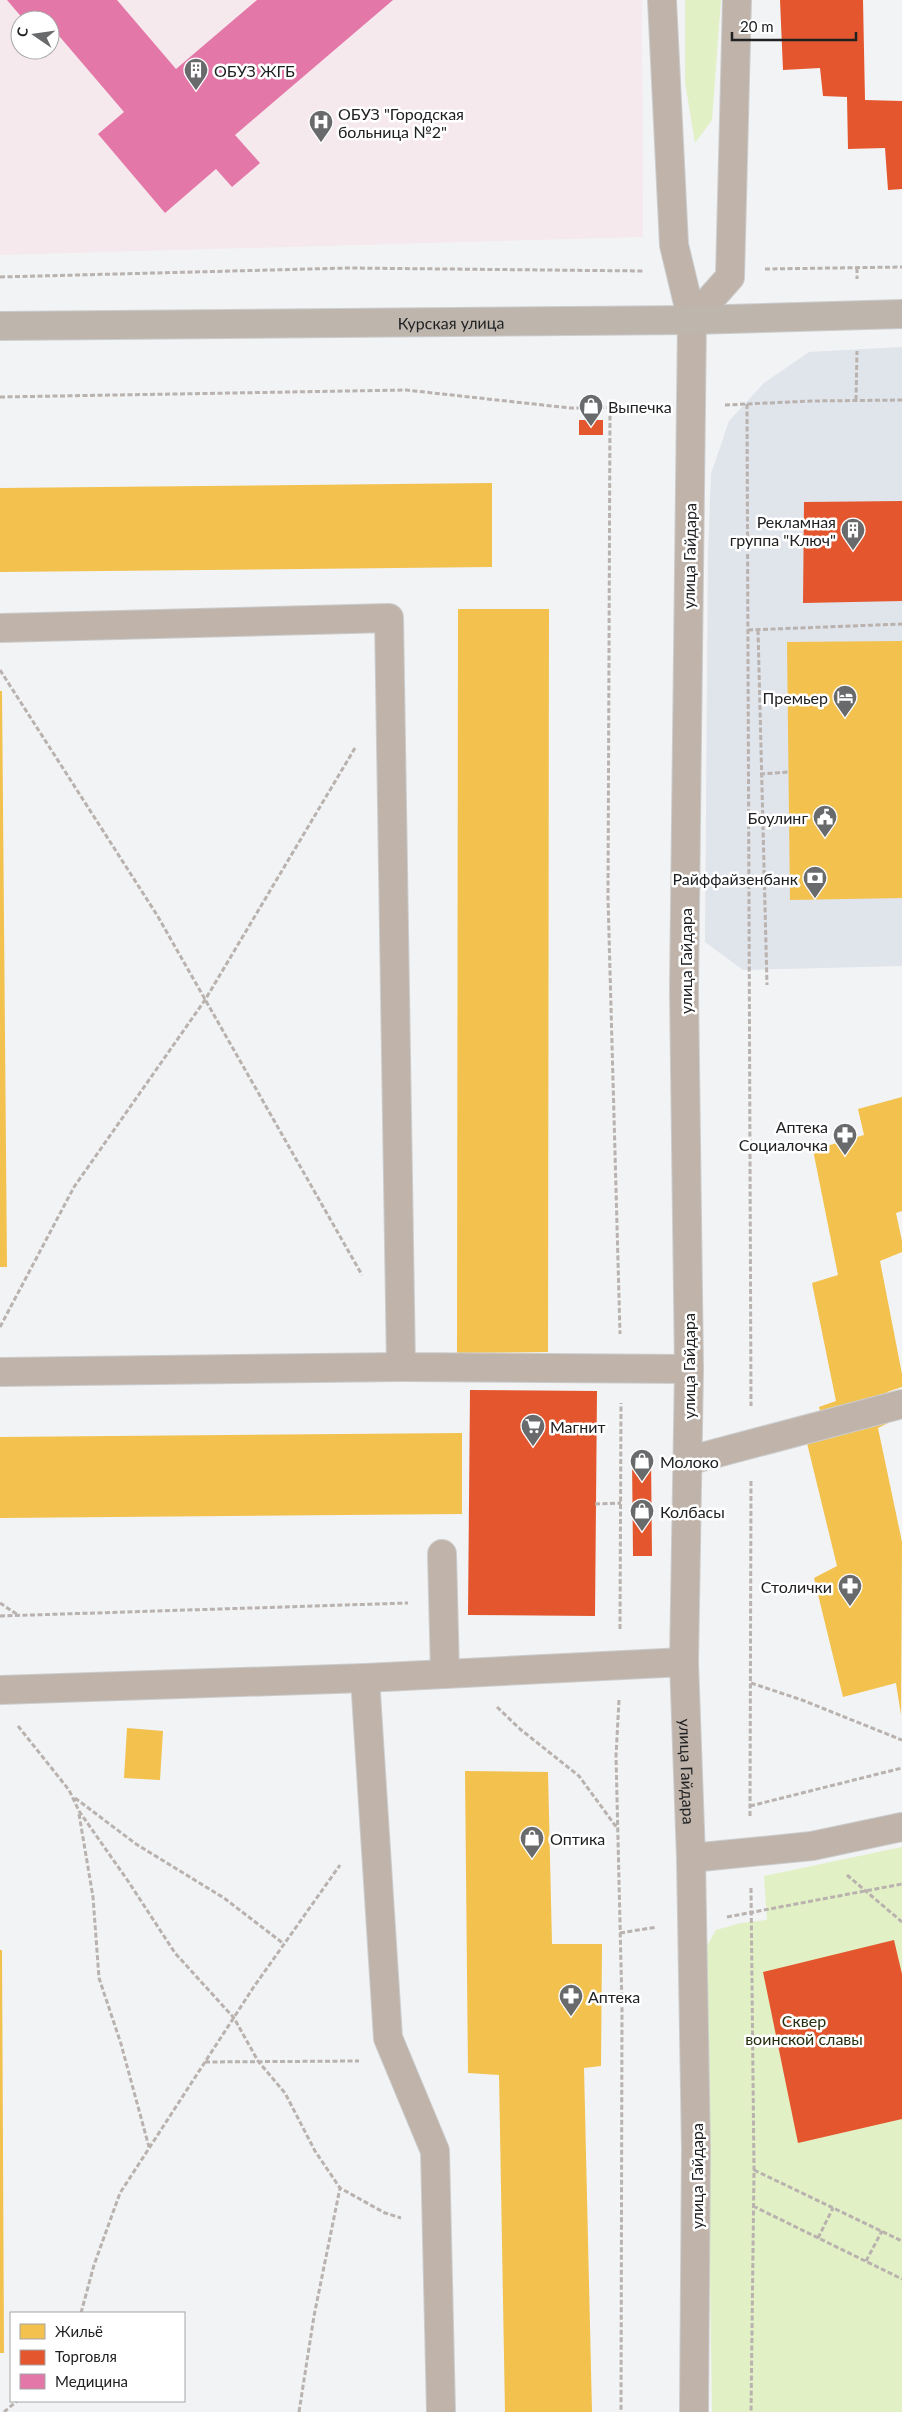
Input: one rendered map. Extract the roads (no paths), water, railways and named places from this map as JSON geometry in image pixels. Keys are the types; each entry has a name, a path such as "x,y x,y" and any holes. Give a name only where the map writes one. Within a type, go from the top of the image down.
{"main road":[{"name":"Курская улица","path":"0,326 692,320 902,314"}],"street":[{"name":"улица Гайдара","path":"662,0 674,245 692,320 684,990 688,1369 684,1662 691,1858 696,2149 694,2412"},
{"path":"692,320 730,277 737,0"},
{"path":"0,628 389,618 401,1367"},
{"path":"0,1372 401,1367 688,1369"},
{"path":"687,1461 902,1404"},
{"path":"442,1554 443,1602 453,1673"},
{"path":"0,1690 365,1678 684,1662"},
{"path":"365,1678 388,2038 435,2151 441,2412"},
{"path":"691,1858 812,1846 902,1827"}],"place":[{"name":"ОБУЗ ЖГБ","path":"196,91"},
{"name":"ОБУЗ \"Городская больница №2\"","path":"321,143"},
{"name":"Выпечка","path":"591,427"},
{"name":"Рекламная группа \"Ключ\"","path":"853,551"},
{"name":"Премьер","path":"845,718"},
{"name":"Боулинг","path":"825,838"},
{"name":"Райффайзенбанк","path":"815,899"},
{"name":"Аптека Социалочка","path":"845,1156"},
{"name":"Магнит","path":"533,1447"},
{"name":"Молоко","path":"642,1482"},
{"name":"Колбасы","path":"642,1532"},
{"name":"Столички","path":"850,1607"},
{"name":"Оптика","path":"532,1859"},
{"name":"Аптека","path":"571,2017"}],"park label":[{"name":"Сквер воинской славы","path":"804,2029"}]}
